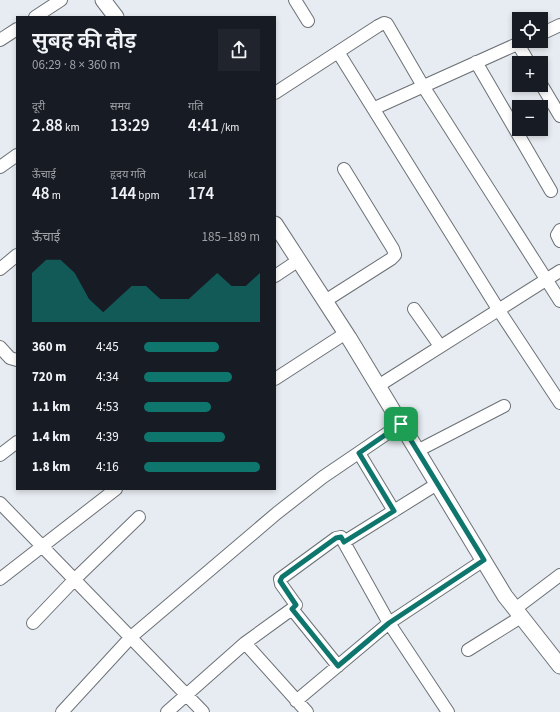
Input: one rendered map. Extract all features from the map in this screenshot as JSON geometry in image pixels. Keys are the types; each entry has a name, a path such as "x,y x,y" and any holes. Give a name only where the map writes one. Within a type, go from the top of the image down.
{"street":[{"path":"37,16 61,0"},
{"path":"103,0 115,16"},
{"path":"294,0 308,21"},
{"path":"276,92 378,26 384,23 387,24 423,86 560,301"},
{"path":"548,31 560,26"},
{"path":"0,40 16,30"},
{"path":"375,108 512,46"},
{"path":"338,52 375,108 498,309 560,403"},
{"path":"476,62 552,191"},
{"path":"546,92 560,116"},
{"path":"0,167 16,156"},
{"path":"325,301 395,255 393,249 344,169"},
{"path":"276,226 346,333 437,484 518,613 560,666"},
{"path":"560,230 557,235 560,241"},
{"path":"0,269 16,256"},
{"path":"276,275 299,260"},
{"path":"378,386 560,271"},
{"path":"414,309 440,346"},
{"path":"276,378 346,333"},
{"path":"0,347 10,358 16,360"},
{"path":"417,451 504,406"},
{"path":"62,712 131,637 277,513 323,477 401,424"},
{"path":"0,455 16,443"},
{"path":"359,453 394,511"},
{"path":"344,542 437,484"},
{"path":"0,579 41,545 115,490"},
{"path":"0,503 203,712"},
{"path":"33,623 75,579 139,518"},
{"path":"167,712 245,643 296,605 281,584 280,579 338,536 341,537 344,542 389,623 448,712"},
{"path":"296,701 389,623 484,560"},
{"path":"468,650 518,613 560,575"},
{"path":"292,609 338,666"},
{"path":"245,643 307,712"}],"route":[{"path":"401,424 484,560 389,623 338,666 292,609 296,605 281,584 280,579 338,536 342,538 344,542 394,511 359,453 401,424"}]}
